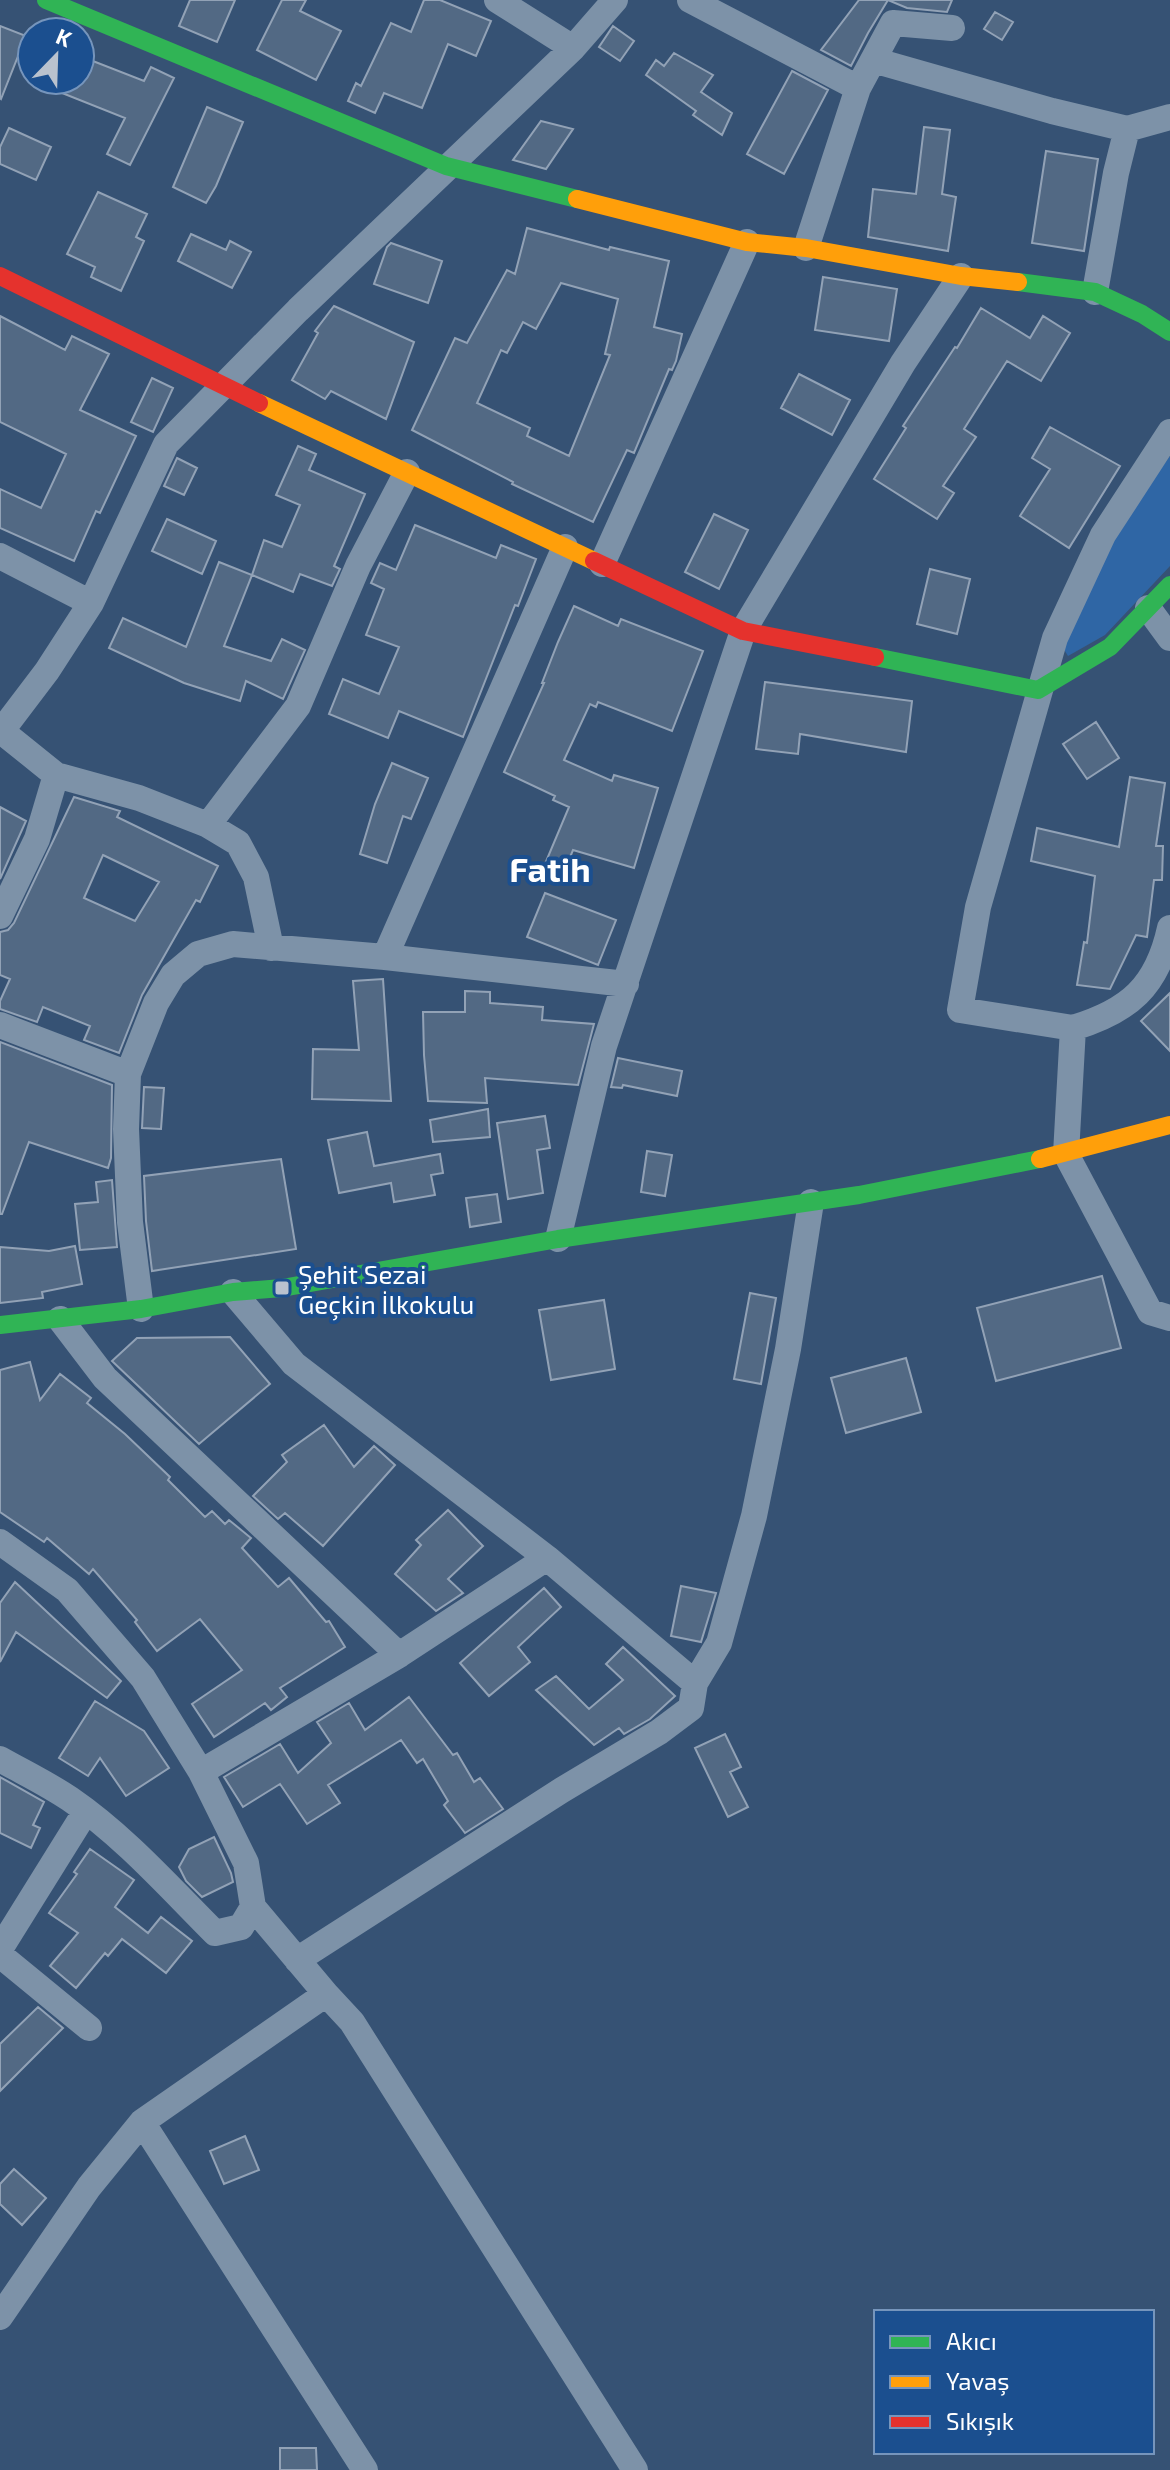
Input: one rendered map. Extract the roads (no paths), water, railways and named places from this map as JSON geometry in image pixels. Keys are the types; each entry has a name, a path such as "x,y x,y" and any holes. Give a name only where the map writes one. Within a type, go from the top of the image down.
{"street":[{"path":"46,0 446,166 747,242 806,248 961,276 1095,292 1142,314 1170,332"},
{"path":"497,0 573,48"},
{"path":"271,948 256,877 238,843 208,825 139,798 56,775 1,731 47,671 91,603 166,444 446,166 573,48 615,0"},
{"path":"690,0 858,88"},
{"path":"806,248 858,88 893,23 952,28"},
{"path":"873,60 1127,129 1170,117"},
{"path":"1095,292 1127,129"},
{"path":"602,564 747,242"},
{"path":"0,276 224,387 743,631 1038,690 1110,647 1170,585"},
{"path":"558,1239 604,1046 743,631 903,363 961,276"},
{"path":"1170,432 1103,535 1055,638 978,907 960,1010 1073,1028 1101,1019 1138,993 1159,963 1170,928"},
{"path":"208,825 298,706 358,566 407,472"},
{"path":"385,957 565,547"},
{"path":"0,556 91,603"},
{"path":"1148,608 1170,638"},
{"path":"0,916 37,839 56,775"},
{"path":"141,1309 130,1222 126,1129 128,1074 156,1003 173,975 198,954 233,944 385,957 626,984"},
{"path":"0,1025 128,1074"},
{"path":"1073,1028 1066,1154 1150,1312 1170,1318"},
{"path":"0,1325 141,1309 233,1292 282,1288 558,1239 859,1195 1066,1154 1170,1125"},
{"path":"297,1960 562,1790 659,1732 691,1708 695,1683 719,1643 754,1516 788,1349 811,1202"},
{"path":"233,1292 294,1364 547,1558 695,1683"},
{"path":"60,1319 105,1378 399,1655"},
{"path":"0,1542 67,1590 143,1678 201,1772 246,1863 253,1907 352,2022 635,2470"},
{"path":"201,1772 399,1655 547,1558"},
{"path":"0,1759 86,1811 131,1850 215,1933 241,1927 253,1907"},
{"path":"0,1949 86,1811"},
{"path":"0,1955 89,2028"},
{"path":"0,2317 89,2187 142,2122 326,1994"},
{"path":"142,2122 365,2470"}],"place":[{"name":"Şehit Sezai Geçkin İlkokulu","path":"282,1288"}],"district":[{"name":"Fatih","path":"550,868"}]}
